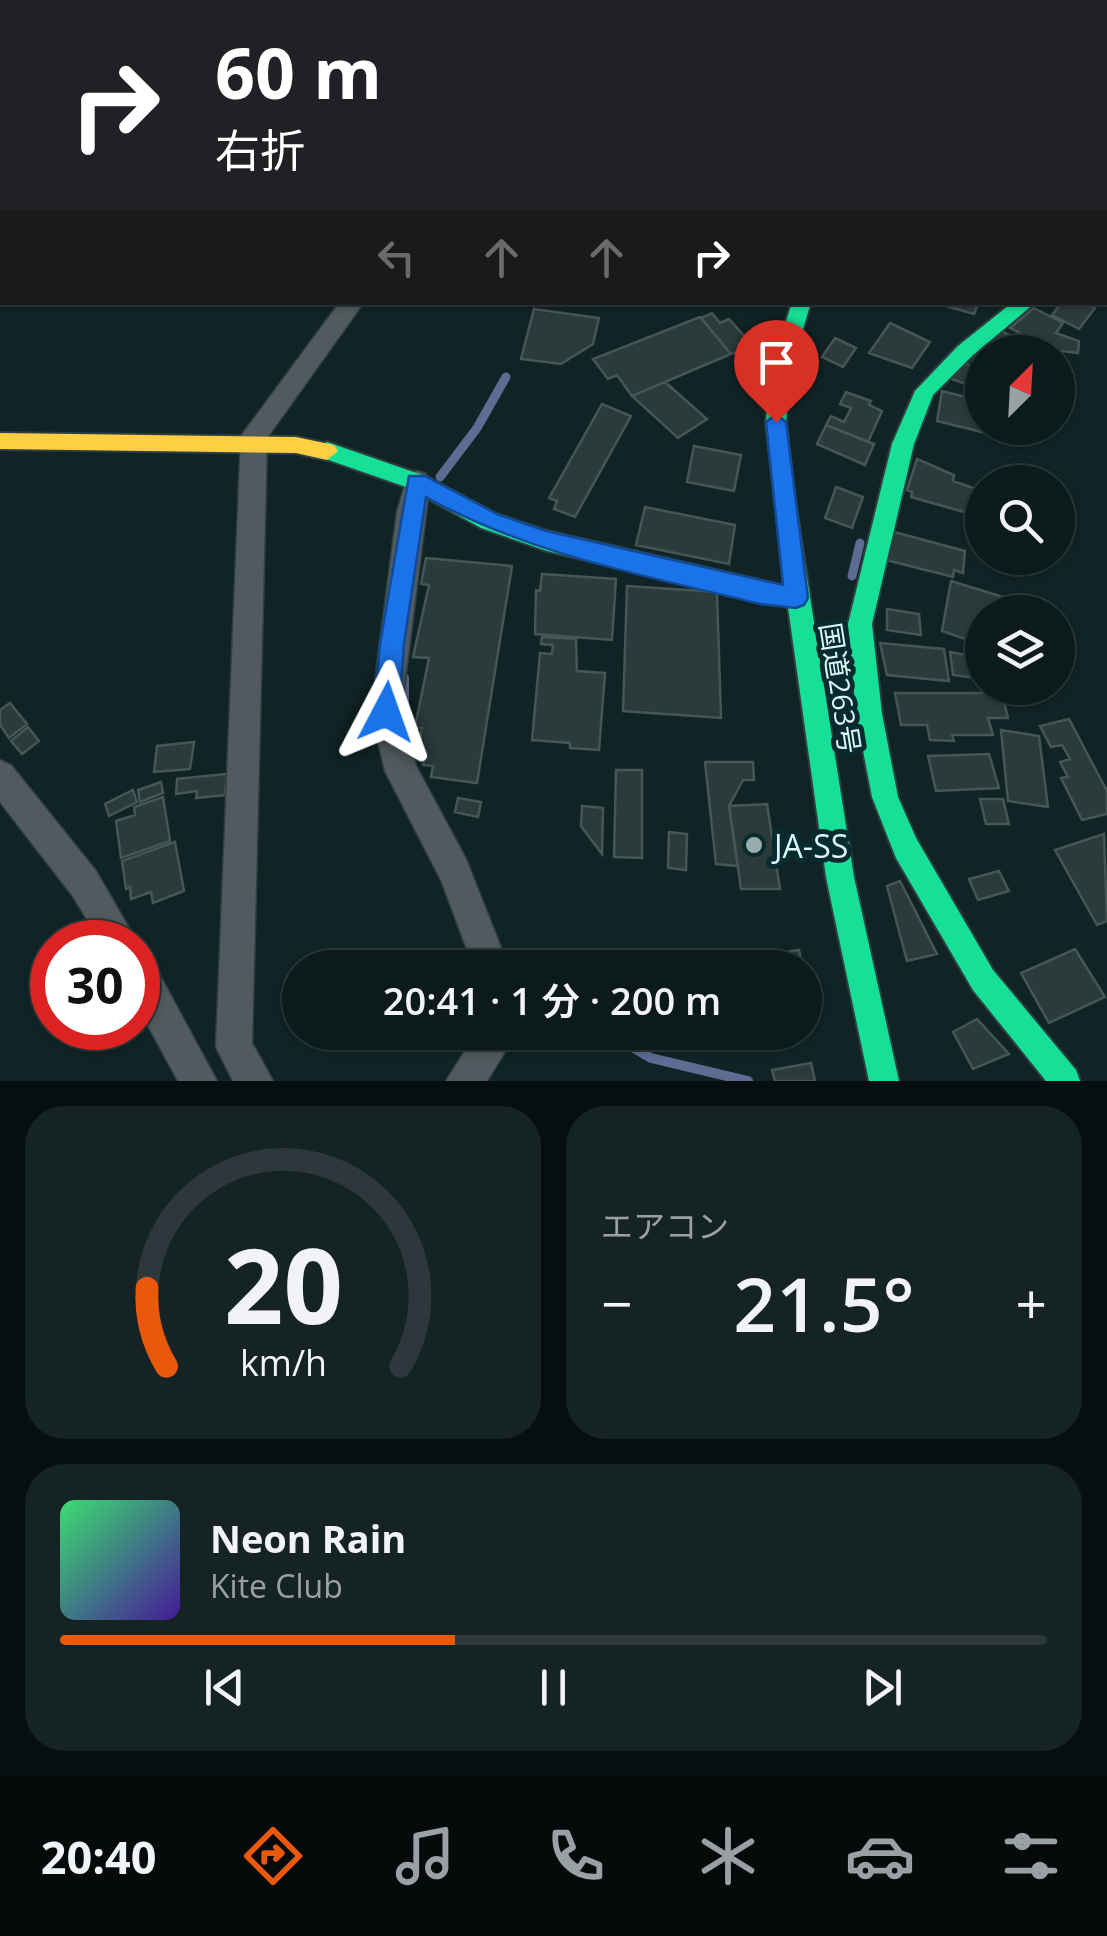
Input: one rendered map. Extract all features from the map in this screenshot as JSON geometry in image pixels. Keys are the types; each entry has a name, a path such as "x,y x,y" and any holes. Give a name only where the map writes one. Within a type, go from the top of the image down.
{"main road":[{"name":"国道263号","path":"801,305 780,373 776,422 797,605 840,877 884,1081"},
{"path":"1024,305 965,351 925,391 903,444 860,624 869,714 885,797 906,848 984,980 1065,1081"},
{"path":"0,441 296,444 344,454 417,482 489,521 546,541 797,605"}],"street":[{"path":"254,1081 234,1047 254,436 351,305"},
{"path":"417,482 392,641 386,712 401,771 454,871 485,950"},
{"path":"797,605 860,624"},
{"path":"0,776 84,883 107,920"},
{"path":"160,1012 198,1081"},
{"path":"465,1081 487,1050"}],"building":[{"path":"942,305 978,305 974,314"},
{"path":"1060,305 1095,308 1079,329 1052,315"},
{"path":"1034,308 1063,323 1056,333 1062,335 1024,335 1010,328"},
{"path":"534,309 599,318 593,344 561,364 521,359"},
{"path":"712,313 720,323 729,319 753,346 731,354 701,318"},
{"path":"700,317 731,354 632,396 617,375 608,379 593,359"},
{"path":"890,323 930,342 912,368 869,353"},
{"path":"835,338 856,348 843,367 822,357"},
{"path":"962,361 965,363 965,384 949,378"},
{"path":"665,382 707,419 678,438 632,396"},
{"path":"942,391 965,397 965,428 937,421"},
{"path":"846,392 871,401 869,405 882,411 868,442 826,425 831,416 844,422 851,408 840,404"},
{"path":"602,404 631,416 575,517 554,509 557,501 549,498"},
{"path":"826,425 874,444 865,465 817,444"},
{"path":"694,446 741,455 734,491 687,482"},
{"path":"917,459 954,475 953,481 965,485 965,512 911,497 912,492 907,490"},
{"path":"836,487 863,497 852,528 825,518"},
{"path":"645,507 735,525 729,564 636,545"},
{"path":"887,530 965,551 963,573 954,570 953,577 882,559"},
{"path":"426,558 512,566 477,783 431,777 433,766 423,765 425,752 418,751 422,728 415,727 429,658 413,657 429,585 421,584"},
{"path":"542,574 616,579 612,640 535,634 536,590 540,591"},
{"path":"951,581 996,595 965,595 965,639 942,631"},
{"path":"627,586 717,592 721,718 623,711"},
{"path":"887,609 919,614 921,635 887,630"},
{"path":"542,637 576,639 577,671 605,673 599,750 532,740 540,653 552,654 553,645 541,644"},
{"path":"880,643 944,649 949,681 887,675"},
{"path":"950,652 965,655 965,677 953,675"},
{"path":"895,693 965,693 965,705 1005,705 1008,718 988,718 993,735 952,735 954,741 930,740 927,725 901,725"},
{"path":"10,703 27,724 9,738 0,725 0,710"},
{"path":"1069,719 1107,791 1107,814 1082,820 1061,778 1068,777 1060,762 1070,759 1062,745 1051,747 1040,726"},
{"path":"28,727 39,741 22,754 11,741"},
{"path":"1001,730 1039,736 1048,807 1008,801"},
{"path":"194,742 190,769 154,772 157,746"},
{"path":"989,754 999,788 936,791 928,756"},
{"path":"705,762 753,762 754,780 743,780 729,806 738,866 716,864"},
{"path":"616,770 642,770 642,858 614,857"},
{"path":"227,774 225,795 196,798 197,791 176,794 177,779"},
{"path":"161,782 163,793 140,802 138,790"},
{"path":"133,790 137,802 109,816 105,804"},
{"path":"163,797 170,841 121,858 116,821 135,815 134,807"},
{"path":"458,798 481,802 478,817 455,812"},
{"path":"980,799 1003,799 1009,824 986,824"},
{"path":"767,804 780,889 741,889 729,806"},
{"path":"582,806 603,808 602,854 581,826"},
{"path":"669,832 687,834 686,870 668,868"},
{"path":"1104,834 1107,921 1097,925 1055,850"},
{"path":"175,842 184,891 153,903 151,892 131,899 122,861"},
{"path":"999,871 1009,891 978,900 969,879"},
{"path":"900,881 937,954 907,961 887,886"},
{"path":"1075,949 1105,997 1049,1023 1021,973"},
{"path":"977,1019 1009,1054 973,1069 953,1032"},
{"path":"811,1063 815,1081 775,1081 772,1070"}],"waterway":[{"path":"440,477 477,428 506,377"},
{"path":"852,576 860,543"},
{"path":"404,678 404,732"},
{"path":"637,1050 651,1058 748,1081"}],"traffic: fast":[{"path":"801,305 780,373 776,422 783,495 840,877 884,1081"},
{"path":"1023,305 965,351 925,391 903,444 860,624 869,714 885,797 906,848 983,980 1065,1081"},
{"path":"327,451 417,482 489,521 547,541 760,593 796,598"}],"traffic: slow":[{"path":"0,441 296,445 327,451"}],"place":[{"name":"JA-SS","path":"754,845"}],"route":[{"path":"386,712 392,644 417,482 489,521 546,541 760,593 796,598 776,422"}]}
